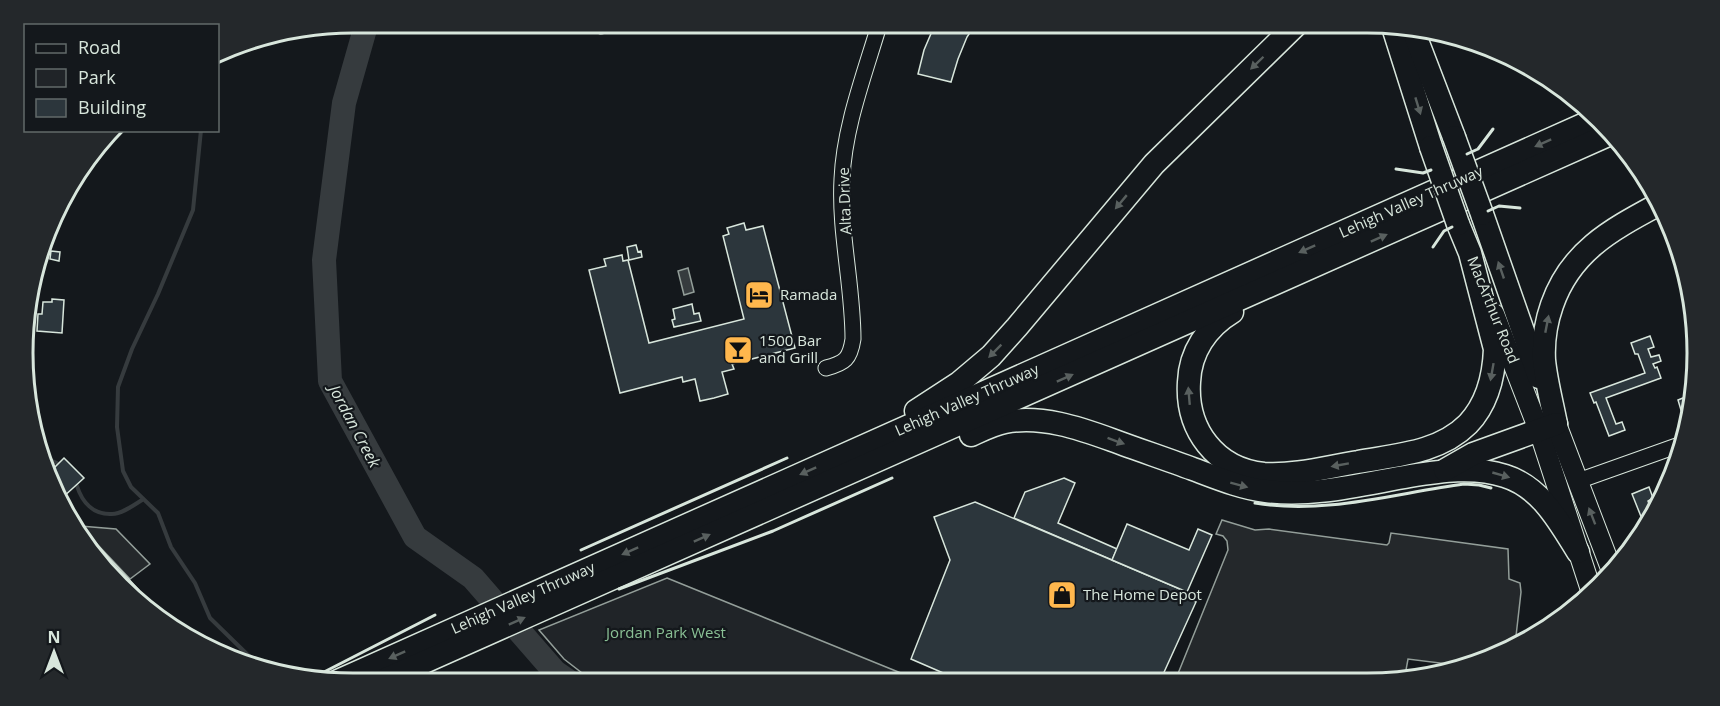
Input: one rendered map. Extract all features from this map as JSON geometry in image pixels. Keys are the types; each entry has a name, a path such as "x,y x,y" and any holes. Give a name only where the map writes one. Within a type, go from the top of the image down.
{"highway":[{"path":"861,447 959,383 991,356 1154,164 1288,33"},
{"name":"MacArthur Road","path":"1395,35 1431,147 1470,253"},
{"name":"MacArthur Road","path":"1416,37 1482,214 1515,312 1547,427"},
{"path":"1424,38 1436,93"},
{"name":"Lehigh Valley Thruway","path":"360,673 457,638 603,572 861,447 1588,122"},
{"name":"Lehigh Valley Thruway","path":"603,572 742,521 1603,137"},
{"path":"1443,471 1473,454 1547,427 1544,348 1547,324 1558,289 1577,259 1595,243 1614,229 1652,208"},
{"path":"1287,279 1220,319 1200,343 1190,371 1188,391 1191,411 1201,437 1220,457 1256,473 1295,473 1409,453 1441,443 1468,424 1486,396 1493,373 1495,349 1470,253"},
{"path":"742,521 1005,422 1031,421 1075,427 1217,478 1265,491 1311,492 1443,471 1486,472 1508,476 1538,495 1580,558"},
{"name":"Lehigh Valley Thruway","path":"395,673 457,638"}],"main road":[{"name":"MacArthur Road","path":"1470,253 1518,372 1578,481 1609,563"},
{"name":"MacArthur Road","path":"1547,427 1580,558 1589,583"},
{"path":"1580,558 1586,586"}],"street":[{"name":"Alta Drive","path":"826,368 843,362 848,357 853,339 842,180 849,130 877,33"},
{"path":"1578,481 1673,447"}],"green space":[{"name":"Jordan Park West","path":"667,578 901,673 582,673 564,659 539,630"}],"shaded area":[{"path":"688,268 694,292 684,295 678,271"},
{"path":"1222,520 1255,530 1269,529 1387,545 1391,533 1508,549 1509,579 1520,583 1521,592 1516,636 1489,649 1444,663 1408,659 1406,670 1367,673 1178,673 1228,550 1227,541 1223,536 1216,534"},
{"path":"84,526 116,529 150,564 130,579 94,541"}],"building":[{"path":"931,33 970,33 951,82 918,74"},
{"name":"Ramada","path":"744,223 746,230 763,226 795,348 732,364 734,369 722,372 728,394 714,398 700,401 695,379 683,382 682,377 620,393 589,270 606,266 604,259 622,255 623,261 628,260 649,343 744,319 723,236 729,234 727,228"},
{"path":"636,245 642,257 629,260 627,247"},
{"path":"51,251 60,252 59,261 50,259"},
{"path":"52,299 64,300 62,333 37,331 38,314 42,314 43,302 52,302"},
{"path":"692,304 694,314 699,313 701,321 674,327 673,309"},
{"path":"1650,336 1654,347 1648,349 1651,357 1659,355 1661,361 1653,364 1655,368 1657,367 1661,378 1606,398 1616,424 1622,422 1625,430 1609,436 1596,402 1594,403 1590,393 1645,373 1631,343"},
{"path":"1684,398 1682,410 1681,410 1678,400"},
{"path":"64,458 84,478 66,495 54,468"},
{"path":"1064,478 1075,483 1058,523 1117,549 1112,560 1014,518 1025,492"},
{"path":"1649,487 1653,497 1648,501 1649,504 1641,517 1632,494"},
{"name":"The Home Depot","path":"975,502 1187,592 1187,598 1196,602 1164,673 943,673 911,659 950,560 934,517"},
{"path":"1127,524 1189,550 1198,529 1212,535 1187,592 1112,560"}],"waterway":[{"name":"Jordan Creek","path":"364,33 344,103 324,260 330,381 415,537 473,578 556,673"},
{"path":"201,132 193,210 132,349 118,387 117,427 123,471 131,487 158,513 171,547 195,583 210,618 248,655"},
{"path":"52,461 57,463"},
{"path":"77,486 85,502 94,510 105,514 120,513 142,500"}],"wall":[{"path":"1467,154 1478,149 1493,129"},
{"path":"1396,169 1423,173 1431,170"},
{"path":"1488,211 1499,206 1520,208"},
{"path":"1433,247 1444,231 1452,227"},
{"path":"581,550 787,458"},
{"path":"619,589 773,531 892,478"},
{"path":"1255,503 1281,506 1334,505 1464,484 1491,488"},
{"path":"325,671 435,615"}],"place":[{"name":"Ramada","path":"759,295"},
{"name":"1500 Bar and Grill","path":"738,350"},
{"name":"The Home Depot","path":"1062,595"}]}
